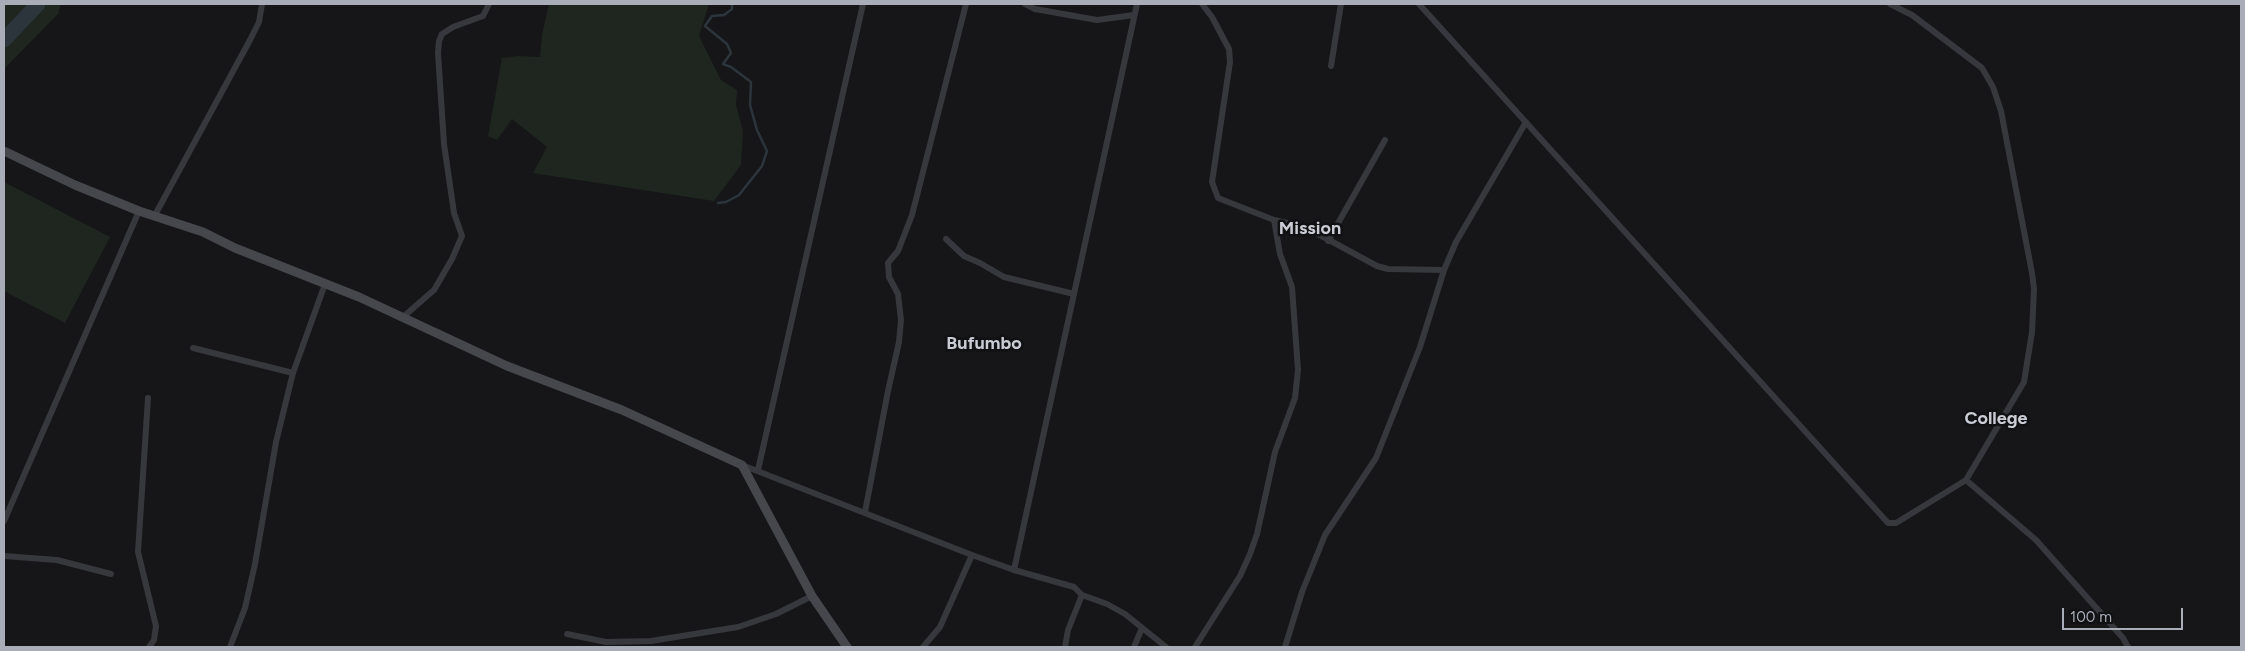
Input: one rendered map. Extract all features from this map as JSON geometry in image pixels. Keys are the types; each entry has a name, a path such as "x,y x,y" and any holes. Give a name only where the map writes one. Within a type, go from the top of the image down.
{"street":[{"path":"155,215 250,40 259,22 262,4"},
{"path":"403,317 434,290 452,259 462,236 454,213 444,144 438,53 439,41 442,34 453,26 483,16 490,4"},
{"path":"758,470 863,4"},
{"path":"865,512 902,320 898,294 889,277 888,262 898,251 912,216 966,4"},
{"path":"1025,4 1035,9 1097,20 1134,15"},
{"path":"1014,570 1134,15 1138,4"},
{"path":"1202,4 1212,17 1229,49 1230,62 1212,182 1218,198 1274,220 1305,227 1377,266 1388,269 1444,270"},
{"path":"1331,66 1341,4"},
{"path":"1422,6 1432,4"},
{"path":"1422,6 1888,523 1896,523 1966,480 2024,382 2032,332 2034,289 2001,111 1993,88 1982,68 1912,14 1890,4"},
{"path":"1285,647 1302,592 1325,535 1376,458 1420,347 1444,270 1456,242 1526,122"},
{"path":"1328,241 1385,140"},
{"path":"4,151 74,185 139,211 203,232 235,248 403,317 507,366 618,409 742,465 972,555 1014,570 1074,587 1082,595 1107,604 1125,614 1166,647"},
{"path":"4,521 139,211"},
{"path":"1195,647 1240,576 1250,554 1257,534 1275,452 1295,398 1298,370 1292,287 1280,254 1274,220"},
{"path":"946,239 964,256 1004,277 1074,294"},
{"path":"230,647 249,591 276,442 293,373 326,284"},
{"path":"192,348 293,373"},
{"path":"148,398 138,552 156,626 154,640 149,647"},
{"path":"742,465 812,596 847,647"},
{"path":"1966,480 2036,540 2123,638 2128,647"},
{"path":"923,647 940,627 972,555"},
{"path":"4,556 57,560 111,574"},
{"path":"1065,647 1068,630 1082,595"},
{"path":"567,634 611,643 651,641 738,627 776,614 812,596"},
{"path":"1134,647 1142,628"}],"shaded area":[{"path":"4,4 61,4 58,14 4,69"},
{"path":"549,4 709,4 699,36 721,80 737,90 736,105 743,131 741,165 714,201 533,173 547,147 512,119 497,140 488,136 502,58 518,56 540,57 542,35"},
{"path":"4,182 110,237 65,323 4,291"}],"waterway":[{"path":"4,40 38,4"},
{"path":"718,203 726,202 739,195 762,166 767,151 757,130 750,105 751,82 731,67 723,64 731,53 727,44 705,26 712,16 724,15 732,9 732,4"}],"district":[{"name":"Mission","path":"1310,229"},
{"name":"Bufumbo","path":"984,344"},
{"name":"College","path":"1996,419"}]}
